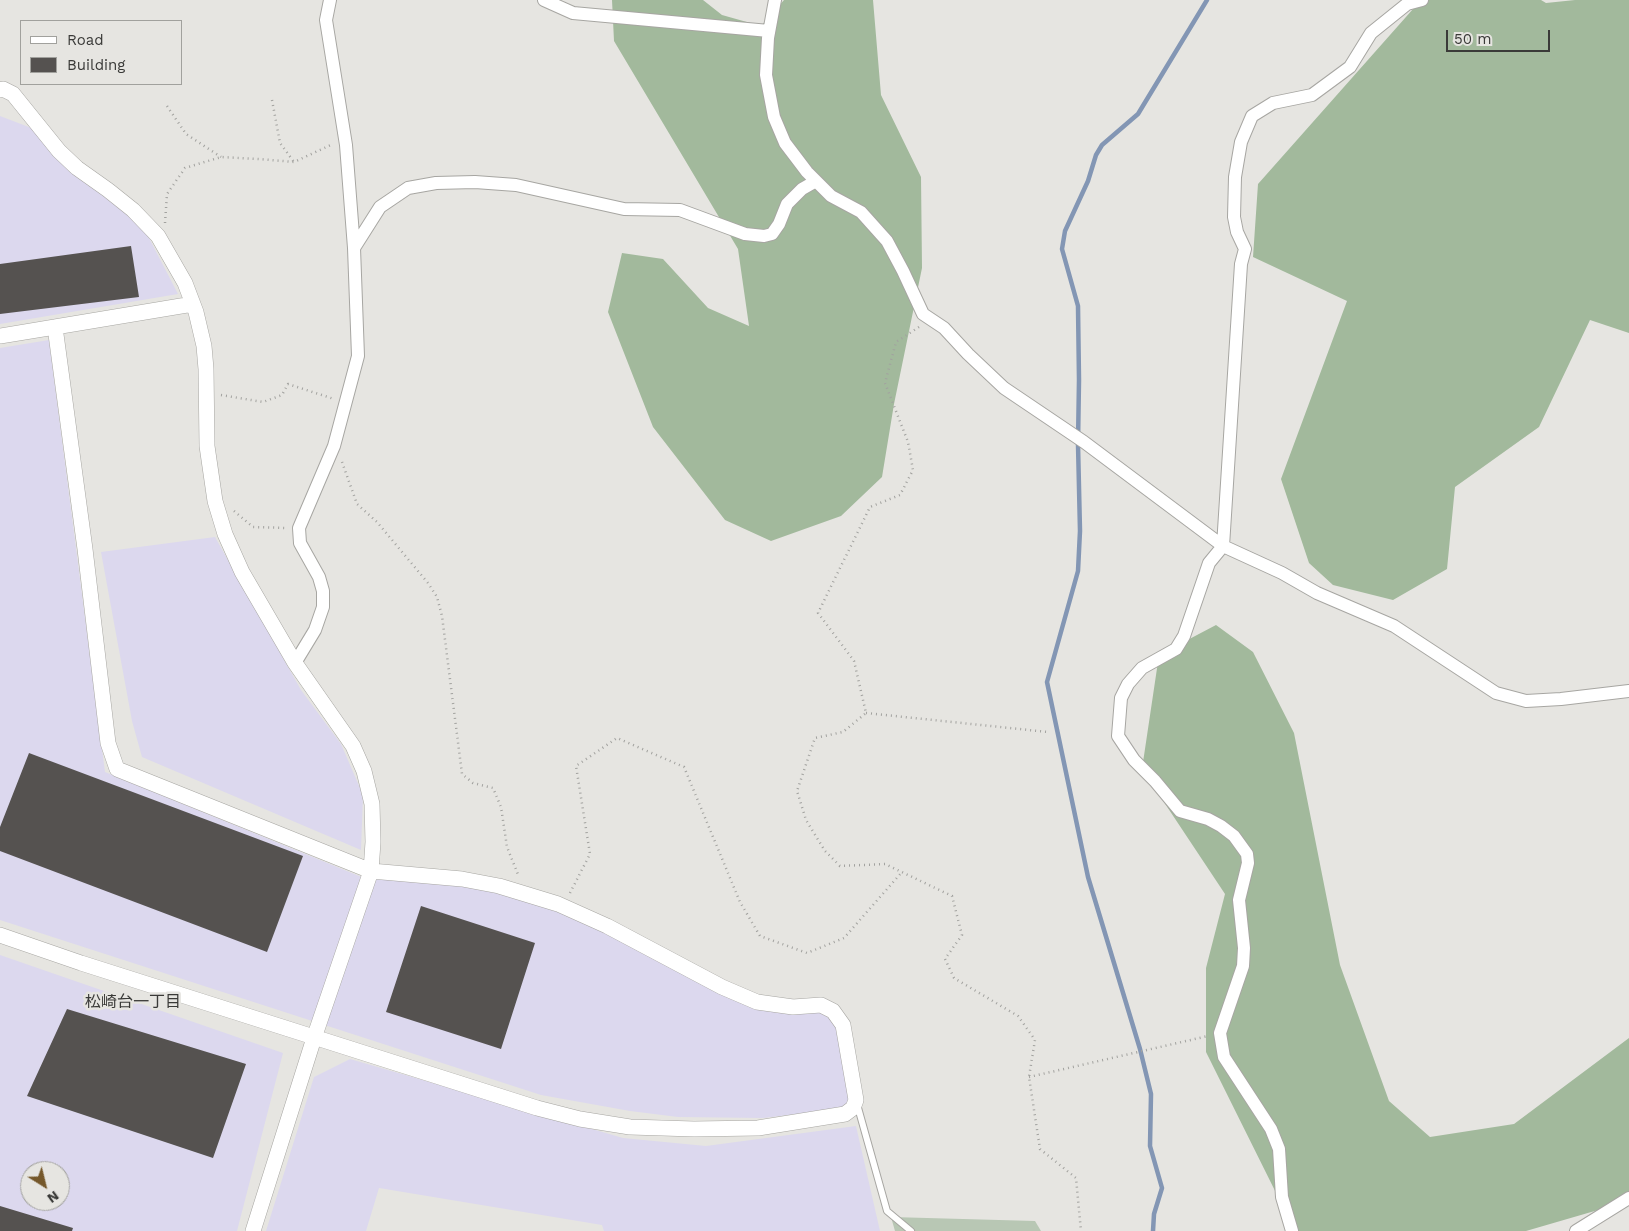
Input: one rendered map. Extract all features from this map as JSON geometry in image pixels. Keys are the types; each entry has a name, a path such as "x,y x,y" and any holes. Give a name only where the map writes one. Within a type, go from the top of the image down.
{"street":[{"path":"295,663 315,630 323,607 323,591 319,577 300,543 299,528 336,439 358,356 354,248 345,138 326,20 330,0"},
{"path":"544,0 572,13 769,32"},
{"path":"775,0 769,32 766,75 774,116 785,143 816,182 831,196 861,212 887,241 923,314 944,328 1004,388 1084,442 1223,546 1282,573 1317,593 1394,626 1496,693 1526,701 1629,691"},
{"path":"1292,1231 1282,1197 1279,1148 1271,1129 1224,1057 1220,1033 1243,966 1244,948 1239,900 1248,863 1246,854 1234,836 1221,826 1208,819 1180,811 1155,781 1134,760 1118,736 1121,698 1128,684 1142,668 1176,649 1184,636 1209,563 1223,546 1241,264 1245,249 1237,232 1234,217 1235,177 1241,142 1252,116 1273,103 1312,95 1350,67 1370,33 1406,4 1422,0"},
{"path":"1,88 13,94 59,151 77,168 133,210 158,236 185,283 193,304 204,346 207,446 215,500 225,534 242,572 295,663 353,746 364,770 372,804 373,842 371,871 314,1038 253,1231"},
{"path":"354,248 380,207 408,188 436,183 475,182 516,186 624,209 680,210 745,234 764,236 772,234 779,224 787,204 802,189 816,182"},
{"path":"0,336 193,304"},
{"path":"0,935 80,963 314,1038 537,1108 580,1118 630,1127 758,1128 844,1114 853,1108 856,1100 843,1025 833,1011 821,1005 792,1007 757,1002 722,987 607,926 563,907 498,886 462,879 371,871 117,769 108,743 85,549 55,327"},
{"path":"1576,1231 1629,1198"}],"lane":[{"path":"856,1100 887,1210 911,1231"}],"path":[{"path":"272,100 280,143 294,162"},
{"path":"166,106 186,134 221,157"},
{"path":"165,248 167,194 185,168 221,157 294,162 345,138"},
{"path":"866,713 854,661 818,613 870,507 900,495 912,470 908,442 885,383 896,342 930,319"},
{"path":"206,392 263,402 282,395 288,384 345,402"},
{"path":"336,439 352,495 357,504 378,522 428,583 437,597 442,616 462,774 473,783 493,788 501,807 507,847 525,894"},
{"path":"234,511 253,527 299,528"},
{"path":"1048,732 866,713 844,732 816,738 797,791 806,820 825,851 840,866 885,864 952,896 962,935 945,959 954,978 1018,1016 1034,1040 1029,1077 1040,1149 1076,1178 1081,1231"},
{"path":"563,907 590,854 576,766 617,738 684,767 740,902 760,936 807,953 844,938 902,872"},
{"path":"1029,1077 1220,1033"}],"shaded area":[{"path":"0,116 34,129 81,180 122,208 148,236 178,294 0,324"},
{"path":"49,340 105,772 364,878 476,888 560,910 722,993 818,1011 831,1019 837,1029 851,1097 847,1104 840,1109 763,1118 678,1117 630,1111 541,1095 0,920 0,348"},
{"path":"215,537 301,690 341,744 363,795 361,850 142,757 132,721 101,552"},
{"path":"0,955 283,1053 237,1231 0,1231"},
{"path":"350,1059 623,1138 706,1146 856,1126 880,1231 604,1231 602,1225 379,1188 366,1231 266,1231 314,1077"}],"green space":[{"path":"612,0 703,0 722,15 761,26 784,0 873,0 881,95 921,177 922,268 894,404 882,477 841,516 771,541 725,520 653,427 608,312 622,253 663,259 708,308 749,326 738,249 614,41"},
{"path":"1421,0 1541,0 1546,3 1575,0 1629,0 1629,333 1590,320 1539,427 1455,487 1447,569 1393,600 1333,585 1309,563 1281,479 1347,301 1253,257 1258,184"},
{"path":"1216,625 1253,652 1294,733 1340,965 1389,1101 1430,1137 1514,1124 1629,1038 1629,1201 1526,1231 1295,1231 1206,1052 1206,968 1225,894 1142,769 1159,655"},
{"path":"891,1217 1035,1221 1041,1231 895,1231"}],"building":[{"path":"131,246 139,297 0,314 0,264"},
{"path":"29,753 303,856 267,952 0,851 0,827"},
{"path":"421,906 535,943 501,1049 386,1012"},
{"path":"67,1009 246,1064 213,1158 27,1096"},
{"path":"0,1206 73,1228 72,1231 0,1231"}],"waterway":[{"path":"1153,1231 1154,1214 1162,1188 1150,1146 1151,1094 1140,1049 1088,877 1047,682 1078,571 1080,531 1078,306 1062,249 1065,231 1088,181 1096,155 1102,145 1138,114 1207,0"}],"district":[{"name":"松崎台一丁目","path":"133,1002"}]}
